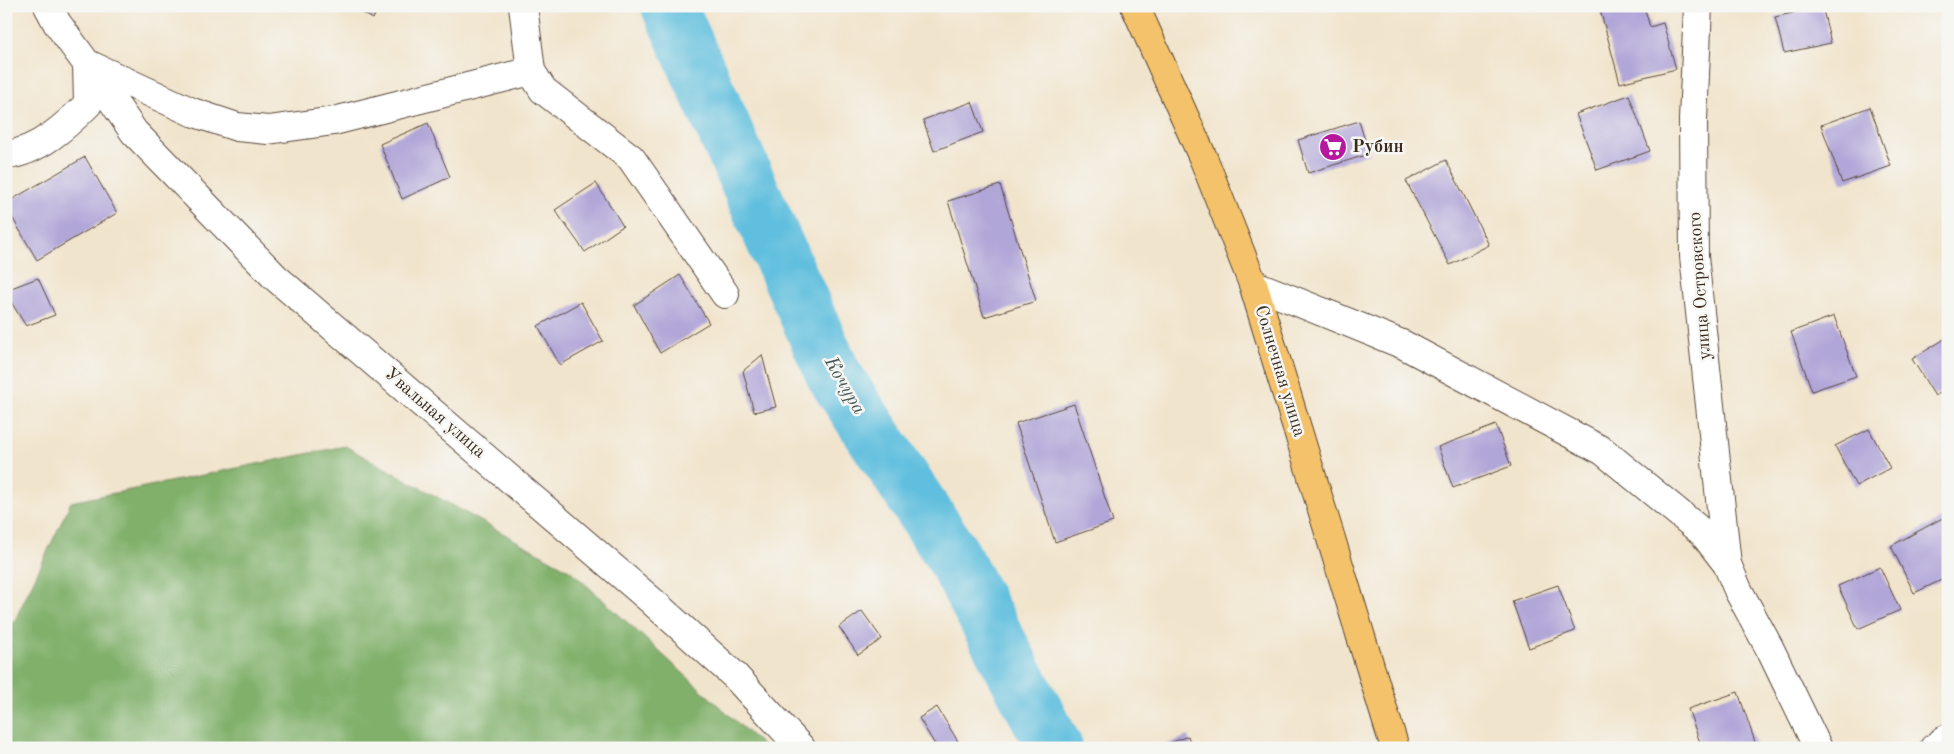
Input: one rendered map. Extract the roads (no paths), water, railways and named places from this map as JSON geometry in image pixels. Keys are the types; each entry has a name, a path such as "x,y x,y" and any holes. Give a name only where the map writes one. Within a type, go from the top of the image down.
{"main road":[{"name":"Солнечная улица","path":"1135,6 1204,160 1253,284 1395,748"}],"street":[{"name":"Увальная улица","path":"48,6 57,24 134,132 275,277 477,448 660,608 735,676 801,748"},
{"path":"523,6 530,70 543,90 631,158 725,294"},
{"name":"улица Островского","path":"1698,6 1692,120 1694,256 1727,564"},
{"path":"6,155 18,154 61,130 88,104 86,64 192,112 237,127 268,130 334,121 530,70"},
{"name":"улица Островского","path":"1253,284 1404,345 1603,451 1702,533 1727,564 1738,590 1770,649 1818,748"},
{"path":"1934,748 1948,738"}],"waterway":[{"name":"Кочура","path":"669,6 834,375 953,556 1055,748"}],"place":[{"name":"Рубин","path":"1333,147"}]}
